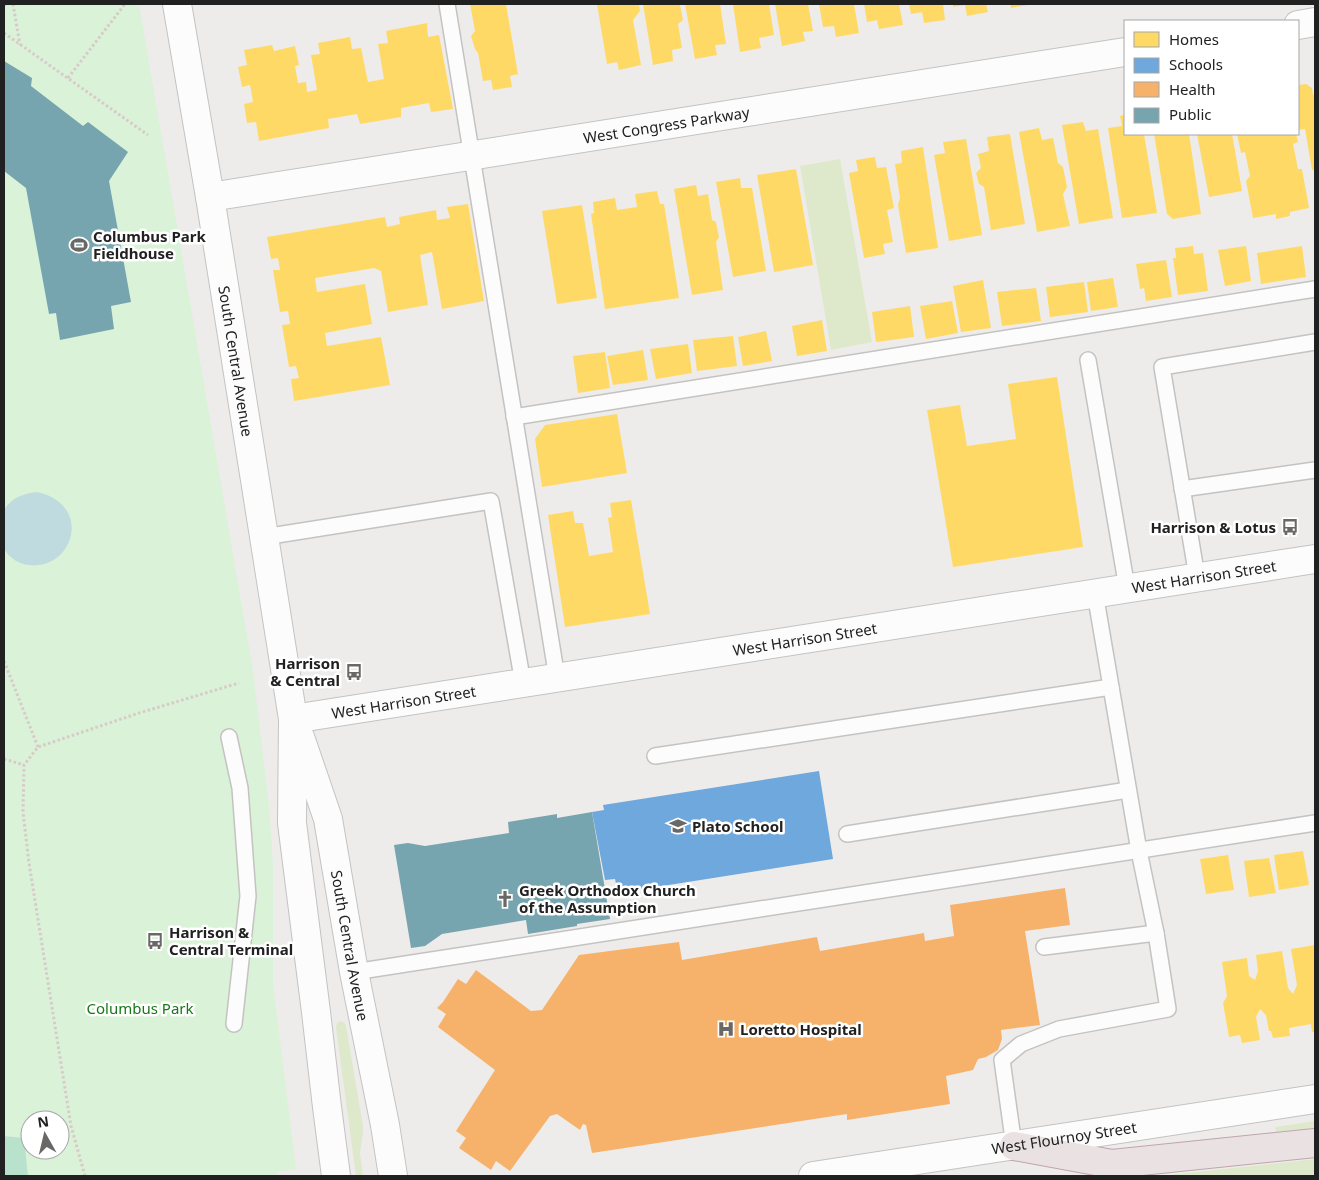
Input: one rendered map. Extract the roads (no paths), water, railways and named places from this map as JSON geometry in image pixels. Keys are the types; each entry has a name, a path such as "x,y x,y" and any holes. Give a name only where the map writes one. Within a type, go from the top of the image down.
{"highway":[{"path":"1014,1146 1112,1164 1315,1143"}],"street":[{"name":"South Central Avenue","path":"177,4 210,197 293,719 292,824 336,1176"},
{"path":"1299,25 1315,22"},
{"name":"West Congress Parkway","path":"210,197 1124,52"},
{"name":"West Harrison Street","path":"293,719 1315,559"},
{"name":"South Central Avenue","path":"293,719 328,820 354,972 393,1176"},
{"name":"West Flournoy Street","path":"813,1176 1315,1100"}],"lane":[{"path":"447,4 557,678"},
{"path":"514,417 1315,289"},
{"path":"1197,577 1162,367 1315,342"},
{"path":"1088,360 1127,588"},
{"path":"1182,489 1315,470"},
{"path":"264,537 491,501 523,683"},
{"path":"1014,1146 1002,1060 1021,1044 1058,1029 1168,1009 1156,933 1128,790 1095,593"},
{"path":"655,756 1111,687"},
{"path":"229,737 240,788 248,896 234,1024"},
{"path":"847,834 1128,790"},
{"path":"354,972 1315,823"},
{"path":"1044,947 1156,933"}],"water":[{"path":"37,492 46,494 59,502 67,512 71,522 71,533 68,544 62,553 53,560 42,565 29,565 15,560 4,549 4,510 18,497"}],"place":[{"name":"Columbus Park Fieldhouse","path":"79,245"},
{"name":"Harrison & Lotus","path":"1290,527"},
{"name":"Harrison & Central","path":"354,672"},
{"name":"Plato School","path":"678,826"},
{"name":"Greek Orthodox Church of the Assumption","path":"505,899"},
{"name":"Harrison & Central Terminal","path":"155,941"},
{"name":"Loretto Hospital","path":"726,1029"}],"park label":[{"name":"Columbus Park","path":"140,1008"}]}
